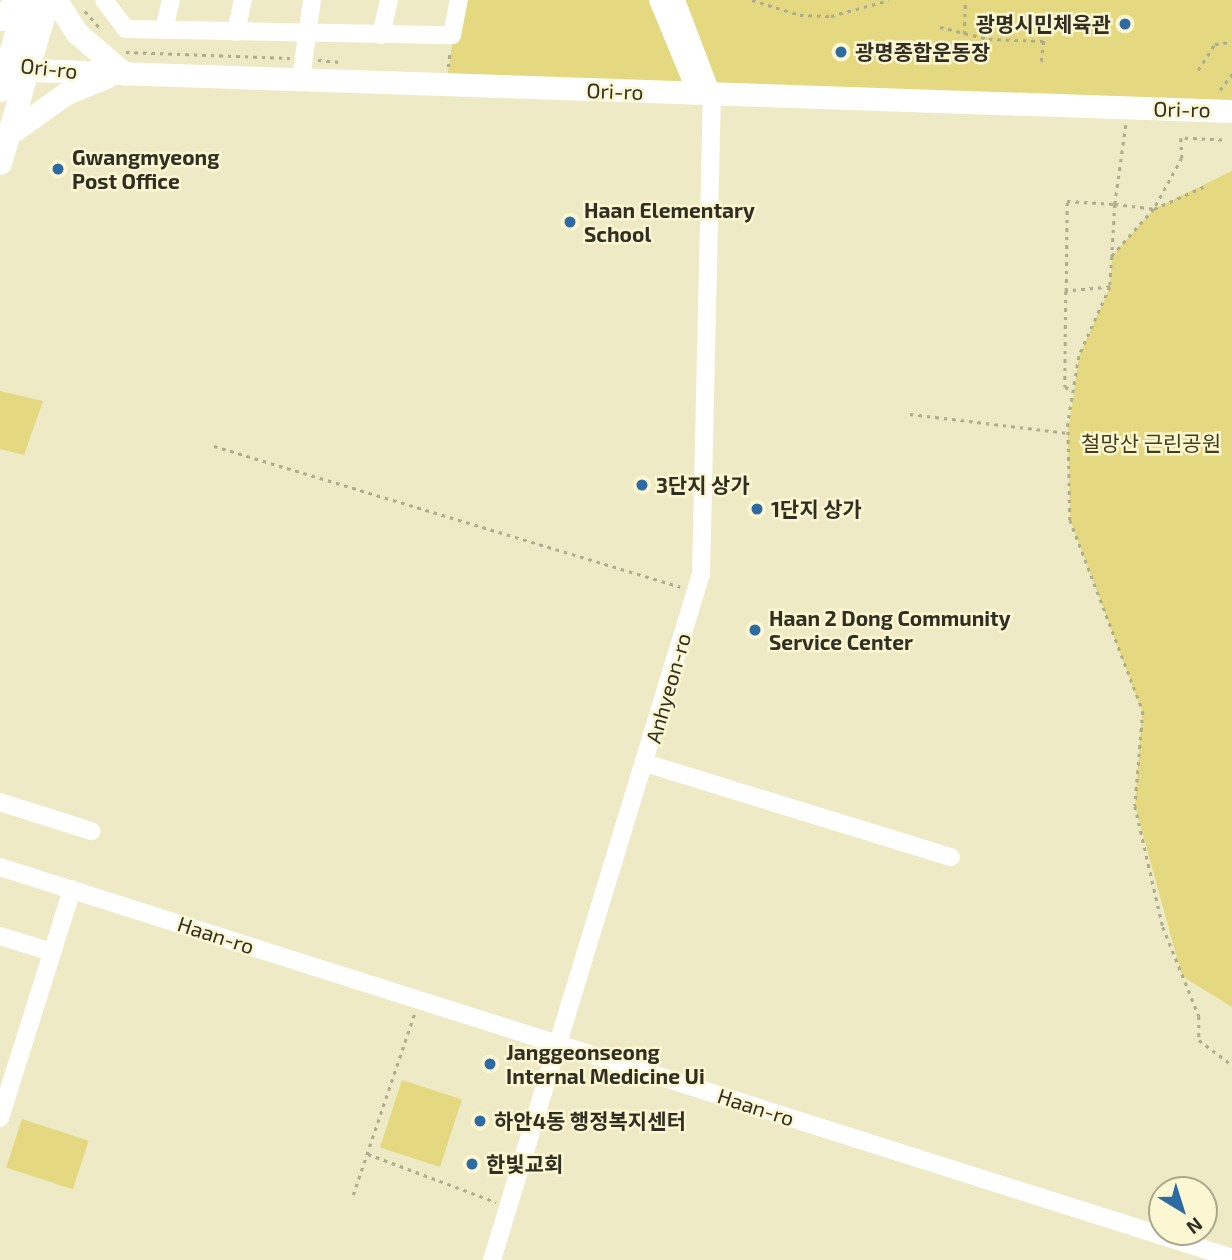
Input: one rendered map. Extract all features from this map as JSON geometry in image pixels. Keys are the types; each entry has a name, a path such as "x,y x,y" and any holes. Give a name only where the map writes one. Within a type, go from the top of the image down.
{"main road":[{"path":"0,19 17,0"},
{"path":"0,163 10,133 12,65 25,0"},
{"path":"0,90 48,0"},
{"path":"10,133 65,94 123,63 77,33 57,0"},
{"name":"Ori-ro","path":"12,65 123,63 302,69 704,94 1232,111"}],"street":[{"path":"104,0 126,29 381,35 452,35 460,0"},
{"path":"164,30 171,0"},
{"path":"236,32 243,0"},
{"path":"302,69 304,34 312,0"},
{"path":"381,35 389,0"},
{"path":"658,0 704,94"},
{"path":"676,0 704,94"},
{"name":"Anhyeon-ro","path":"492,1260 696,592 704,94"},
{"path":"645,763 951,857"},
{"path":"0,802 91,831"},
{"name":"Haan-ro","path":"0,867 1232,1258"},
{"path":"0,1118 72,889"},
{"path":"0,936 52,952"}],"path":[{"path":"76,0 103,31"},
{"path":"751,0 791,13 831,16 889,0"},
{"path":"964,34 965,0"},
{"path":"940,27 964,34 1045,41 1041,65"},
{"path":"434,69 448,70 452,35"},
{"path":"1198,70 1215,44 1232,42"},
{"path":"123,63 302,69 355,63"},
{"path":"1220,90 1232,74"},
{"path":"1129,108 1115,204 1110,287 1079,356 1073,390 1068,432 1070,520 1143,711 1135,806 1163,927 1199,1016 1199,1040 1232,1065"},
{"path":"1112,256 1154,209 1182,158 1181,138 1222,139"},
{"path":"1073,390 1065,387 1067,201 1154,209 1203,187"},
{"path":"1066,291 1110,287"},
{"path":"909,414 1068,432"},
{"path":"214,446 696,592"},
{"path":"353,1195 419,999"},
{"path":"368,1154 509,1206"}],"green space":[{"name":"광명종합운동장","path":"459,0 1232,0 1232,111 446,85"},
{"name":"철망산 근린공원","path":"1232,171 1232,1007 1182,976 1135,806 1142,711 1070,520 1068,433 1079,356 1110,287 1112,256 1154,209"},
{"path":"0,391 43,401 24,455 0,449"},
{"path":"402,1080 462,1099 440,1167 380,1148"},
{"path":"22,1119 89,1141 73,1189 6,1168"}],"place":[{"name":"광명시민체육관","path":"1125,24"},
{"name":"광명종합운동장","path":"841,52"},
{"name":"Gwangmyeong Post Office","path":"58,169"},
{"name":"Haan Elementary School","path":"570,222"},
{"name":"3단지 상가","path":"642,485"},
{"name":"1단지 상가","path":"757,509"},
{"name":"Haan 2 Dong Community Service Center","path":"755,630"},
{"name":"Janggeonseong Internal Medicine Ui","path":"490,1064"},
{"name":"하안4동 행정복지센터","path":"480,1121"},
{"name":"한빛교회","path":"472,1164"}]}
